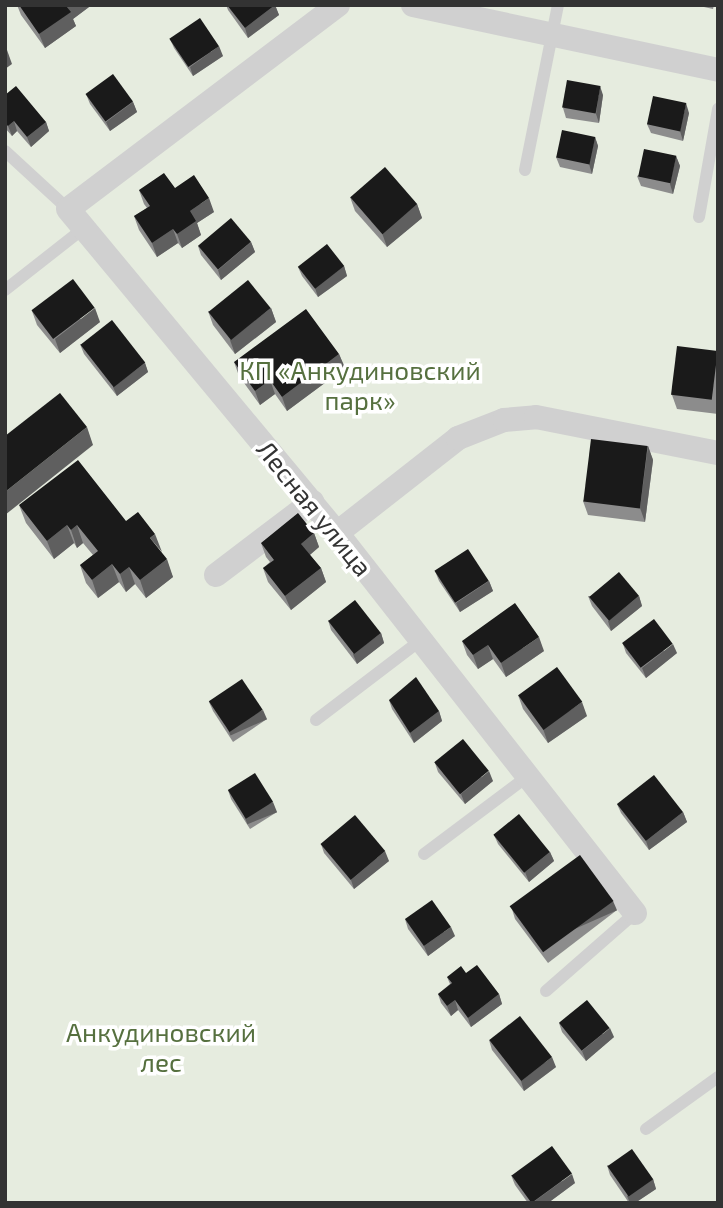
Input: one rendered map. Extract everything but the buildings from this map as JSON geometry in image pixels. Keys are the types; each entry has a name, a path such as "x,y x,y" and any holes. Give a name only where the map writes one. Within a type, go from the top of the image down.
{"street":[{"path":"413,5 718,70"},
{"path":"68,209 326,9"},
{"name":"Лесная улица","path":"68,209 312,502 635,912"},
{"path":"337,533 458,438 504,420 536,417 718,453"},
{"path":"216,575 312,502"}],"lane":[{"path":"525,170 558,5"},
{"path":"699,216 718,109"},
{"path":"5,151 68,209"},
{"path":"5,290 84,228"},
{"path":"316,720 421,640"},
{"path":"424,854 528,776"},
{"path":"546,991 635,912"},
{"path":"646,1129 718,1077"}],"green space":[{"name":"КП «Анкудиновский парк»","path":"5,5 718,5 718,1203 5,1203"}],"park label":[{"name":"Анкудиновский лес","path":"161,1047"}]}
